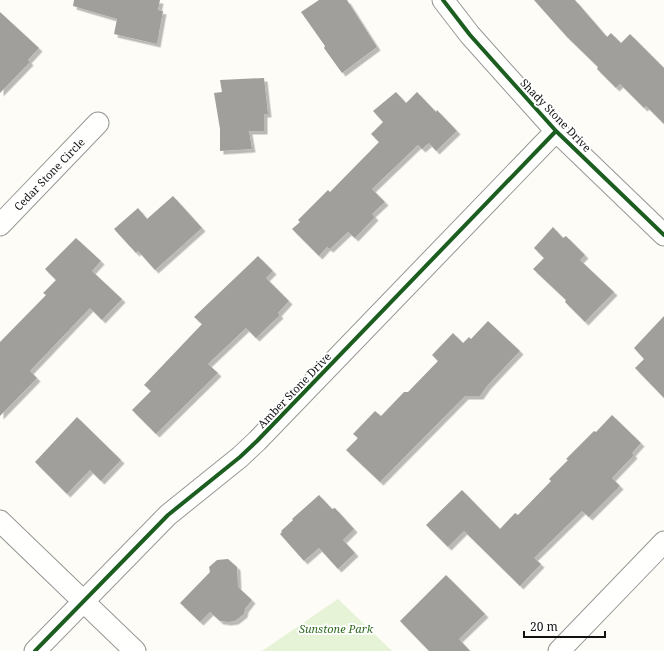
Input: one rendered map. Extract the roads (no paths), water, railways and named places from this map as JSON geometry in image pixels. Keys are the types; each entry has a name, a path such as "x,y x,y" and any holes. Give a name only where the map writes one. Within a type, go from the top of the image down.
{"street":[{"name":"Shady Stone Drive","path":"443,0 485,52 556,131 664,235"},
{"name":"Cedar Stone Circle","path":"0,225 98,123"},
{"name":"Amber Stone Drive","path":"34,651 82,600 168,515 240,457 257,441 556,131"},
{"path":"0,521 135,651"},
{"path":"559,651 664,542"}],"park label":[{"name":"Sunstone Park","path":"336,628"}]}
